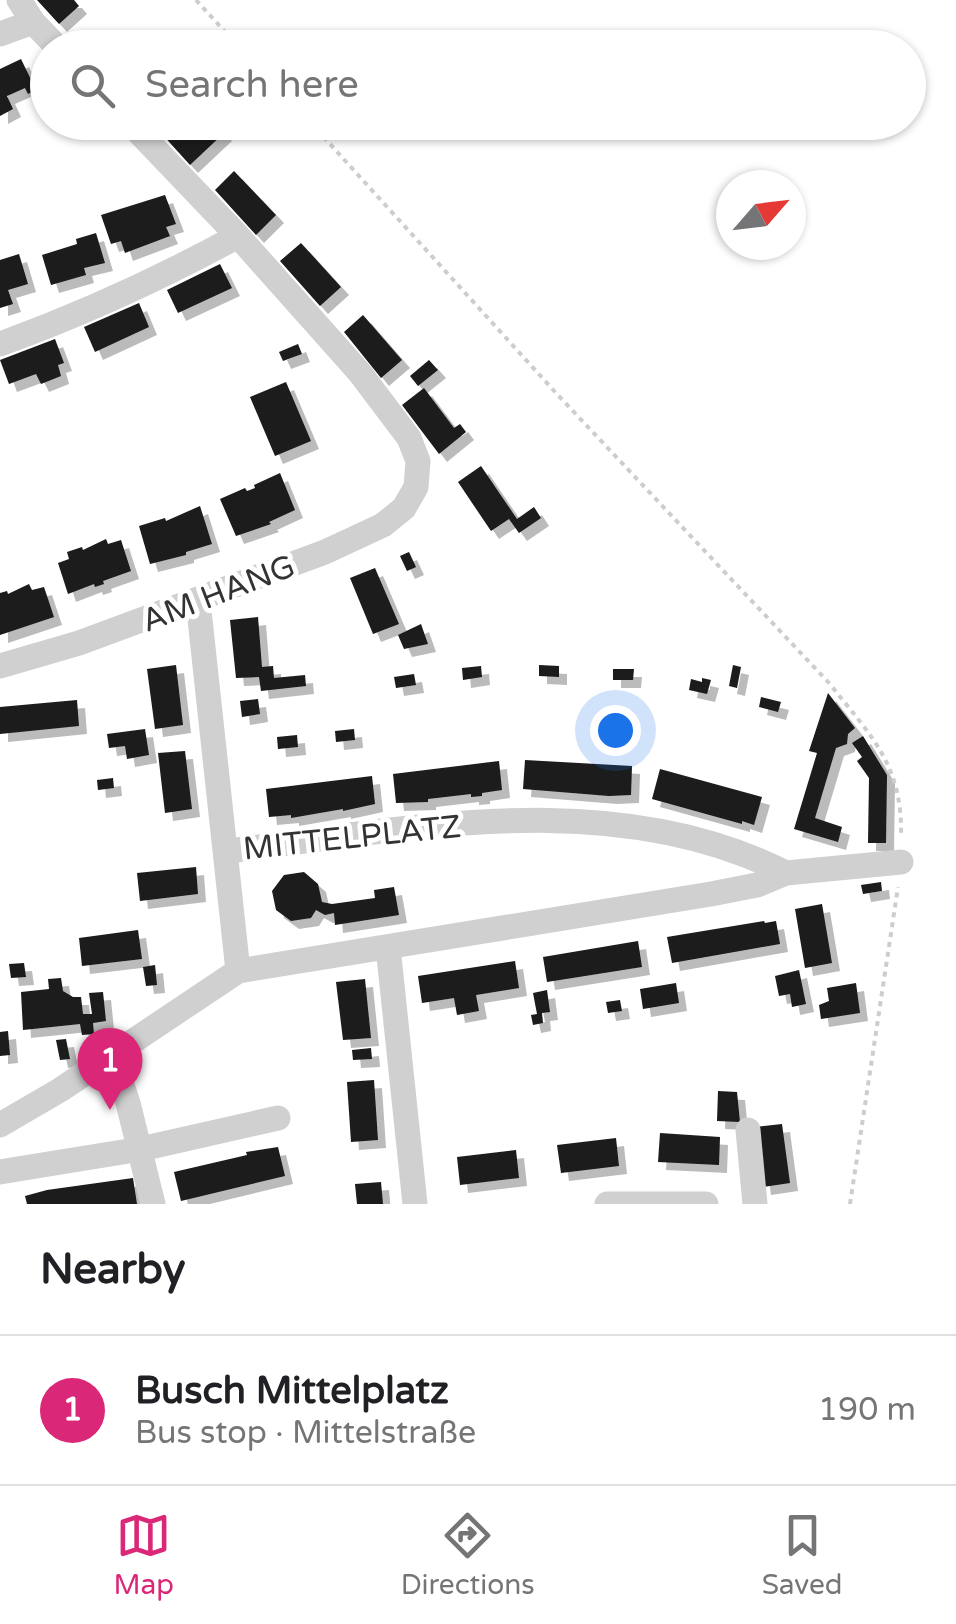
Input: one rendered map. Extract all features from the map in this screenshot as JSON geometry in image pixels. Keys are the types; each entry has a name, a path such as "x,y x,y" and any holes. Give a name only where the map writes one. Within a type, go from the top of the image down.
{"street":[{"path":"18,0 41,30"},
{"path":"0,34 34,22"},
{"path":"0,344 82,314 166,276 238,236 147,140"},
{"name":"AM HANG","path":"0,666 79,644 325,552 383,525 404,508 416,487 418,460 409,438 360,372 238,236"},
{"path":"198,602 227,851"},
{"name":"MITTELPLATZ","path":"786,873 755,857 637,827 534,818 227,851 238,971 711,894 757,885 786,873 901,862"},
{"path":"388,946 416,1204"},
{"path":"0,1125 238,971"},
{"path":"112,1055 153,1204"},
{"path":"0,1172 140,1149 278,1118"},
{"path":"748,1130 755,1204"},
{"path":"607,1204 706,1204"}],"path":[{"path":"196,0 224,30"},
{"path":"326,140 543,379 816,668 870,734 894,773 902,827 901,862 850,1204"}],"building":[{"path":"37,0 74,0 79,6 59,24"},
{"path":"21,59 30,78 30,93 25,88 7,96 13,109 0,116 0,69"},
{"path":"167,140 217,140 190,165"},
{"path":"234,171 276,215 256,235 215,190"},
{"path":"165,195 176,224 166,227 170,236 125,253 121,241 111,244 101,215"},
{"path":"96,233 105,263 84,268 86,275 51,285 42,255 77,244 76,239"},
{"path":"301,243 341,287 320,306 280,261"},
{"path":"19,254 28,284 8,290 13,304 0,308 0,260"},
{"path":"220,264 232,288 178,313 167,290"},
{"path":"139,303 149,327 95,352 84,327"},
{"path":"363,315 402,360 381,378 344,332"},
{"path":"55,339 64,363 58,365 61,376 41,384 36,374 9,384 0,360"},
{"path":"298,344 302,354 283,361 279,352"},
{"path":"429,360 438,370 418,386 410,376"},
{"path":"286,382 311,441 275,456 250,397"},
{"path":"424,388 454,428 460,424 466,432 439,454 402,405"},
{"path":"481,466 517,519 534,507 541,518 519,533 509,519 491,531 458,482"},
{"path":"280,473 295,510 271,524 236,536 220,499 255,488 254,485"},
{"path":"200,506 212,544 150,564 139,526 165,518 166,521"},
{"path":"106,539 108,544 121,540 131,571 68,594 58,563 69,559 67,552 82,547 83,550"},
{"path":"409,552 416,567 407,571 400,556"},
{"path":"375,568 399,624 373,634 350,578"},
{"path":"29,584 32,590 44,587 54,617 0,635 0,593 8,594"},
{"path":"258,617 262,667 273,666 274,678 305,675 306,686 261,691 259,677 236,678 230,620"},
{"path":"421,624 428,644 404,649 398,635"},
{"path":"176,665 183,725 155,729 147,669"},
{"path":"539,665 559,666 559,677 539,676"},
{"path":"733,665 741,667 737,688 729,686"},
{"path":"481,666 482,677 463,680 462,668"},
{"path":"613,669 634,669 633,680 613,680"},
{"path":"414,674 416,685 396,688 394,677"},
{"path":"702,678 711,680 707,694 689,690 691,679 702,682"},
{"path":"828,693 855,728 848,734 847,744 836,748 815,818 842,827 838,842 794,829 817,753 809,751"},
{"path":"761,697 781,702 778,712 759,707"},
{"path":"258,699 260,714 242,717 240,701"},
{"path":"77,700 79,726 0,734 0,707"},
{"path":"145,729 149,755 127,759 125,746 109,748 107,734"},
{"path":"354,729 355,740 336,742 335,731"},
{"path":"297,735 298,747 278,749 277,737"},
{"path":"863,736 887,775 886,843 868,843 869,778 857,761 862,757 852,743"},
{"path":"185,751 192,809 165,813 158,753"},
{"path":"525,760 632,766 631,795 523,789"},
{"path":"499,761 502,790 482,796 396,803 393,774"},
{"path":"660,769 762,797 754,825 652,799"},
{"path":"372,776 375,804 291,818 269,817 266,789"},
{"path":"113,778 114,788 98,790 97,780"},
{"path":"196,867 198,894 140,901 137,873"},
{"path":"304,872 318,884 322,902 332,904 375,898 374,890 394,887 399,915 335,925 334,913 325,915 316,910 311,918 291,921 276,910 272,891 284,875"},
{"path":"881,882 882,891 863,894 861,885"},
{"path":"822,904 832,963 805,968 795,909"},
{"path":"776,921 780,944 672,963 667,937"},
{"path":"138,930 142,959 82,966 79,938"},
{"path":"638,941 642,967 547,982 543,957"},
{"path":"515,961 519,988 476,995 479,1011 457,1015 454,998 422,1003 418,976"},
{"path":"24,963 26,977 11,978 9,964"},
{"path":"155,965 157,985 146,986 143,967"},
{"path":"799,970 806,1004 792,1007 790,994 779,996 775,976"},
{"path":"61,978 63,991 81,997 83,1014 92,1014 89,993 103,992 106,1021 93,1023 94,1034 82,1035 80,1024 23,1030 21,992 49,989 48,979"},
{"path":"365,979 371,1038 343,1040 336,982"},
{"path":"676,983 679,1003 643,1009 640,989"},
{"path":"856,983 860,1013 821,1019 819,1005 829,1001 827,988"},
{"path":"547,990 550,1012 542,1013 543,1023 533,1025 531,1015 537,1014 533,993"},
{"path":"620,1000 622,1011 608,1013 606,1002"},
{"path":"8,1031 10,1055 0,1056 0,1032"},
{"path":"66,1039 70,1059 60,1060 56,1040"},
{"path":"371,1048 372,1059 353,1060 352,1050"},
{"path":"374,1080 378,1140 351,1142 347,1082"},
{"path":"718,1091 737,1092 740,1122 717,1121"},
{"path":"782,1124 790,1183 763,1187 755,1127"},
{"path":"660,1133 720,1137 719,1165 658,1162"},
{"path":"616,1138 619,1166 561,1173 557,1145"},
{"path":"278,1147 285,1176 181,1201 174,1172"},
{"path":"516,1150 519,1178 460,1185 457,1157"},
{"path":"133,1178 137,1204 27,1204 25,1196 47,1190"},
{"path":"381,1182 383,1204 357,1204 355,1184"}],"place":[{"name":"Busch Mittelplatz","path":"110,1110"}]}
